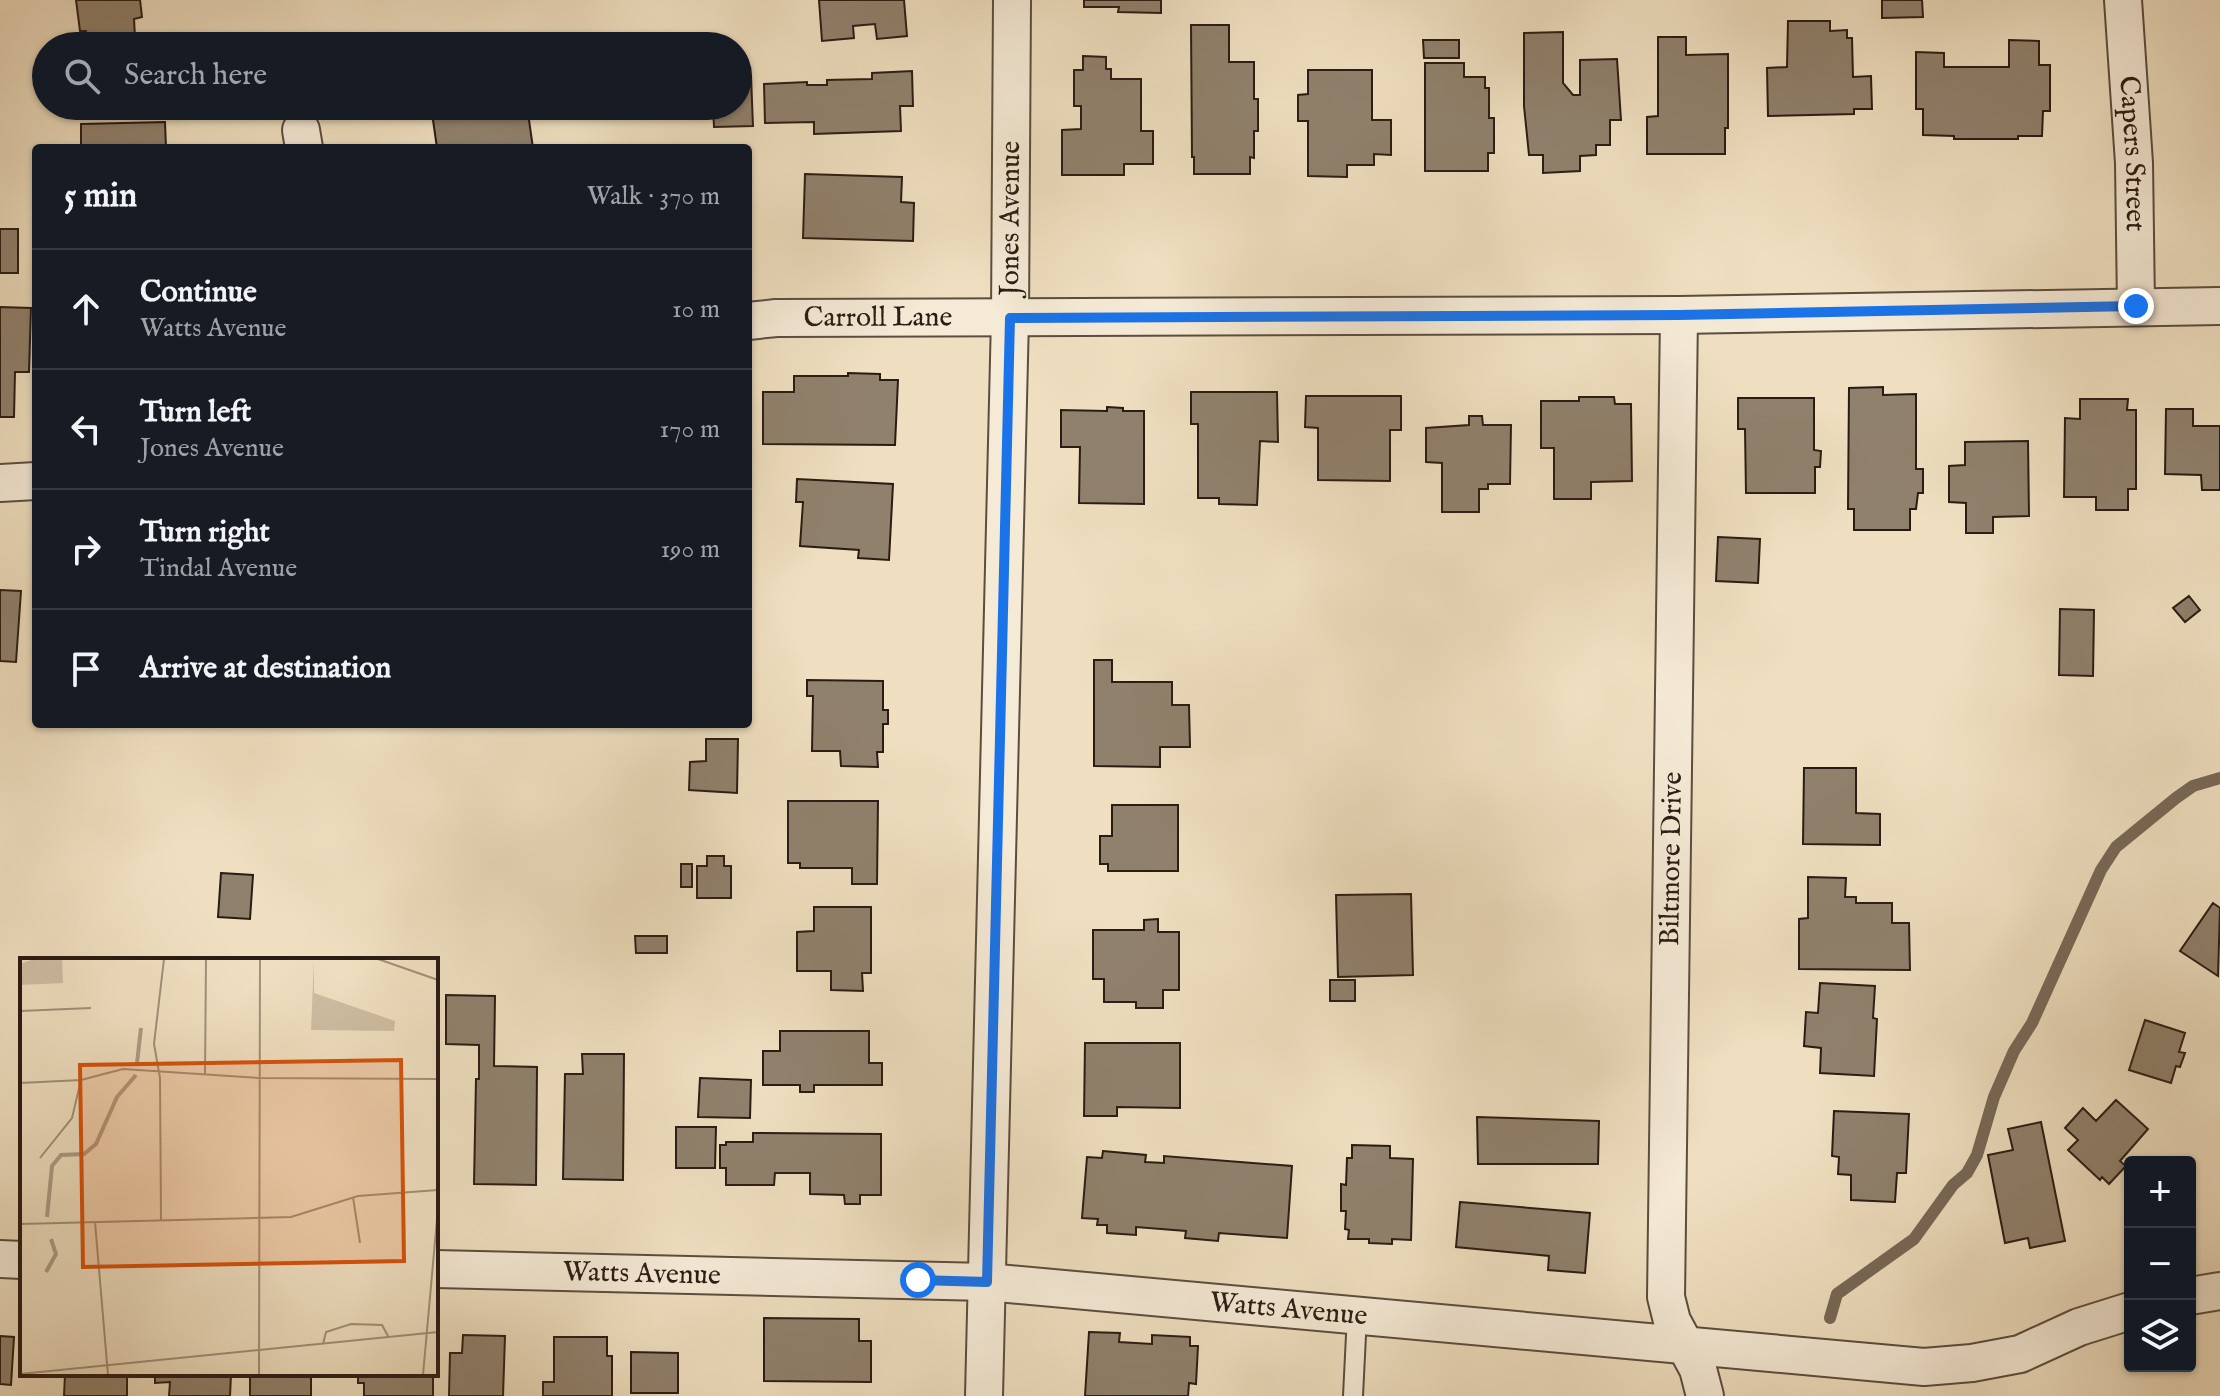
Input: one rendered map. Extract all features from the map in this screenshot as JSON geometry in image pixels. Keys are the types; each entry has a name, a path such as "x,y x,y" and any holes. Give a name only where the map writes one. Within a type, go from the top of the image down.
{"street":[{"name":"Jones Avenue","path":"984,1396 1010,318 1012,0"},
{"name":"Capers Street","path":"2123,0 2134,163 2136,306"},
{"name":"Carroll Lane","path":"752,321 776,318 1679,315 2220,306"},
{"name":"Biltmore Drive","path":"1679,315 1666,1297 1672,1321 1698,1369 1705,1396"},
{"path":"0,483 32,481"},
{"path":"0,1259 20,1260"},
{"name":"Watts Avenue","path":"438,1269 987,1282 1924,1367 1972,1363 2020,1354 2079,1327 2124,1313"}],"lane":[{"path":"1353,1396 1357,1315"}],"building":[{"path":"76,0 140,0 142,17 134,19 135,32 80,31"},
{"path":"819,0 904,0 907,36 877,39 875,24 853,26 854,38 822,41"},
{"path":"1084,0 1161,0 1161,13 1118,12 1119,7 1084,7"},
{"path":"1882,0 1922,0 1923,17 1882,18"},
{"path":"1788,21 1830,21 1830,31 1847,30 1847,38 1852,38 1853,77 1871,76 1872,109 1854,109 1854,114 1768,116 1767,68 1787,67"},
{"path":"1191,25 1229,25 1229,62 1254,62 1258,131 1254,131 1254,158 1250,157 1250,174 1194,174"},
{"path":"1563,32 1563,83 1573,95 1580,95 1580,60 1617,59 1621,120 1610,120 1610,145 1596,145 1596,155 1580,156 1580,171 1543,173 1543,155 1529,155 1524,106 1524,33"},
{"path":"1658,37 1686,37 1686,55 1728,54 1725,154 1647,154 1647,117 1658,116"},
{"path":"1423,40 1459,40 1459,58 1424,58"},
{"path":"2009,40 2039,41 2039,65 2050,65 2050,111 2043,111 2042,136 1954,139 1954,136 1923,135 1923,109 1916,109 1916,52 1944,53 1944,67 2009,67"},
{"path":"1083,56 1106,57 1106,69 1111,69 1111,79 1141,79 1141,131 1153,131 1153,164 1124,164 1124,175 1062,175 1062,130 1081,129 1081,106 1074,106 1074,70 1083,70"},
{"path":"1425,63 1464,63 1464,77 1485,77 1485,88 1489,88 1489,118 1494,118 1494,153 1488,153 1488,171 1425,171"},
{"path":"1308,70 1372,70 1372,120 1391,120 1391,155 1374,154 1374,165 1347,165 1347,177 1308,176 1308,121 1298,121 1298,95 1308,94"},
{"path":"912,71 913,106 900,106 901,131 814,134 814,122 765,123 764,84 807,82 807,85 827,85 827,80 872,79 872,73"},
{"path":"752,101 753,126 714,127 714,120 752,120"},
{"path":"433,120 529,120 532,144 436,144"},
{"path":"165,122 166,144 81,144 81,124"},
{"path":"805,174 902,177 901,202 914,203 913,241 803,238"},
{"path":"0,229 18,229 18,273 0,273"},
{"path":"0,307 31,308 29,372 15,372 14,417 0,417"},
{"path":"848,373 880,374 880,380 898,380 895,445 763,444 763,392 794,392 794,376 848,376"},
{"path":"1883,387 1883,395 1916,394 1916,469 1923,469 1923,493 1918,493 1916,509 1910,509 1910,530 1854,530 1854,509 1848,509 1849,388"},
{"path":"1191,392 1277,392 1278,442 1260,441 1257,505 1219,504 1219,498 1198,498 1198,424 1191,424"},
{"path":"1306,396 1401,396 1401,430 1390,430 1390,481 1318,480 1318,428 1305,427"},
{"path":"1579,397 1614,397 1615,404 1631,404 1632,481 1591,482 1591,499 1554,499 1554,448 1541,448 1541,401 1579,401"},
{"path":"1738,398 1814,398 1814,450 1821,451 1820,467 1815,467 1815,493 1746,493 1745,429 1738,429"},
{"path":"2080,399 2128,399 2127,410 2136,410 2136,489 2128,489 2128,510 2096,510 2096,497 2064,497 2065,418 2080,419"},
{"path":"1107,407 1144,411 1144,504 1079,503 1080,447 1061,447 1061,410 1107,411"},
{"path":"2166,409 2193,409 2193,426 2220,426 2220,490 2202,490 2201,475 2165,474"},
{"path":"1469,416 1482,416 1483,425 1511,425 1510,484 1488,484 1488,489 1479,489 1479,512 1442,512 1442,463 1426,462 1426,428 1469,425"},
{"path":"2028,441 2029,516 1993,517 1993,533 1966,533 1966,503 1949,502 1949,466 1965,465 1965,442"},
{"path":"797,479 893,484 889,560 858,558 859,550 800,546 803,502 796,502"},
{"path":"1718,537 1760,539 1758,583 1716,581"},
{"path":"0,590 21,591 16,662 0,661"},
{"path":"2189,596 2200,610 2185,622 2173,608"},
{"path":"2060,609 2094,610 2093,676 2059,675"},
{"path":"1094,660 1112,660 1112,682 1172,682 1172,705 1189,705 1190,747 1160,747 1160,767 1094,766"},
{"path":"807,680 883,681 883,710 888,710 888,724 883,724 883,752 877,752 878,767 841,766 840,751 812,751 813,696 807,696"},
{"path":"706,739 738,739 737,793 689,790 690,762 706,761"},
{"path":"1804,768 1856,768 1856,813 1880,814 1880,845 1803,844"},
{"path":"788,801 878,801 877,884 852,884 852,868 800,868 800,863 788,863"},
{"path":"1112,805 1178,805 1178,871 1108,871 1108,864 1100,864 1100,836 1112,836"},
{"path":"707,856 724,856 724,866 731,866 731,898 697,898 697,866 707,866"},
{"path":"681,864 692,864 692,887 681,887"},
{"path":"221,873 253,875 250,919 218,917"},
{"path":"1808,877 1846,878 1845,897 1856,897 1856,903 1892,903 1892,923 1909,923 1910,970 1799,969 1799,919 1808,918"},
{"path":"1411,894 1413,975 1338,977 1336,895"},
{"path":"2213,903 2220,908 2218,976 2180,951"},
{"path":"814,907 871,907 871,973 862,973 863,991 831,990 831,971 797,971 797,932 814,931"},
{"path":"1158,919 1158,932 1179,932 1179,990 1163,990 1163,1008 1136,1008 1136,1002 1104,1002 1104,979 1093,979 1093,930 1144,930 1144,920"},
{"path":"635,936 667,936 667,953 636,953"},
{"path":"1330,980 1355,980 1355,1001 1330,1001"},
{"path":"1820,983 1875,986 1874,1076 1820,1073 1821,1048 1804,1046 1806,1012 1818,1013"},
{"path":"446,995 495,996 494,1066 537,1067 536,1185 474,1184 479,1045 446,1044"},
{"path":"2145,1020 2185,1033 2179,1052 2185,1053 2180,1067 2176,1066 2171,1083 2129,1070"},
{"path":"780,1031 869,1031 869,1063 882,1063 882,1085 814,1085 814,1092 800,1092 800,1085 763,1085 763,1051 780,1051"},
{"path":"1085,1043 1180,1043 1180,1108 1117,1107 1117,1116 1084,1116"},
{"path":"582,1054 624,1054 623,1180 563,1179 565,1074 583,1074"},
{"path":"700,1078 751,1080 750,1118 698,1117"},
{"path":"2116,1100 2148,1129 2120,1161 2124,1168 2109,1184 2102,1177 2100,1180 2068,1150 2078,1140 2065,1128 2083,1108 2096,1121"},
{"path":"1834,1111 1909,1114 1906,1173 1897,1173 1895,1202 1851,1200 1851,1175 1838,1174 1839,1157 1832,1156"},
{"path":"1477,1117 1599,1121 1598,1164 1478,1164"},
{"path":"2041,1122 2065,1241 2030,1248 2028,1238 2005,1243 1988,1155 2013,1150 2008,1129"},
{"path":"676,1127 716,1127 715,1168 676,1168"},
{"path":"753,1133 881,1134 881,1195 860,1195 860,1204 845,1204 844,1195 810,1194 810,1173 775,1173 774,1185 726,1185 726,1168 720,1168 720,1145 726,1145 726,1142 753,1142"},
{"path":"1352,1145 1390,1146 1390,1158 1413,1159 1411,1240 1392,1239 1392,1244 1348,1239 1346,1211 1341,1211 1341,1184 1346,1185 1347,1158 1352,1158"},
{"path":"1103,1151 1146,1155 1145,1162 1164,1163 1164,1156 1292,1166 1287,1238 1219,1233 1218,1241 1185,1238 1186,1231 1136,1227 1136,1235 1107,1233 1107,1225 1097,1225 1098,1219 1082,1218 1087,1157 1102,1158"},
{"path":"1460,1202 1590,1213 1585,1273 1548,1270 1549,1256 1456,1247"},
{"path":"764,1318 859,1319 859,1341 871,1341 871,1382 764,1381"},
{"path":"1089,1332 1120,1333 1119,1342 1152,1344 1152,1335 1190,1337 1190,1346 1198,1346 1196,1384 1189,1383 1188,1396 1085,1396"},
{"path":"463,1335 505,1336 503,1396 449,1396 450,1353 462,1353"},
{"path":"0,1336 14,1337 11,1385 0,1384"},
{"path":"554,1337 607,1337 607,1356 612,1356 612,1396 543,1396 543,1382 554,1382"},
{"path":"631,1352 678,1353 678,1393 631,1393"},
{"path":"65,1376 127,1376 127,1396 64,1396"},
{"path":"155,1376 231,1376 230,1396 169,1396 170,1382 155,1383"},
{"path":"250,1376 311,1376 311,1396 250,1396"},
{"path":"358,1376 433,1376 433,1396 364,1396 364,1383 358,1383"}],"waterway":[{"path":"1830,1318 1837,1294 1914,1239 1953,1185 1967,1173 1977,1155 1994,1097 2014,1051 2032,1023 2101,870 2116,847 2193,786 2220,778"}],"route":[{"path":"918,1280 987,1282 1010,318 1679,315 2136,306"}]}
